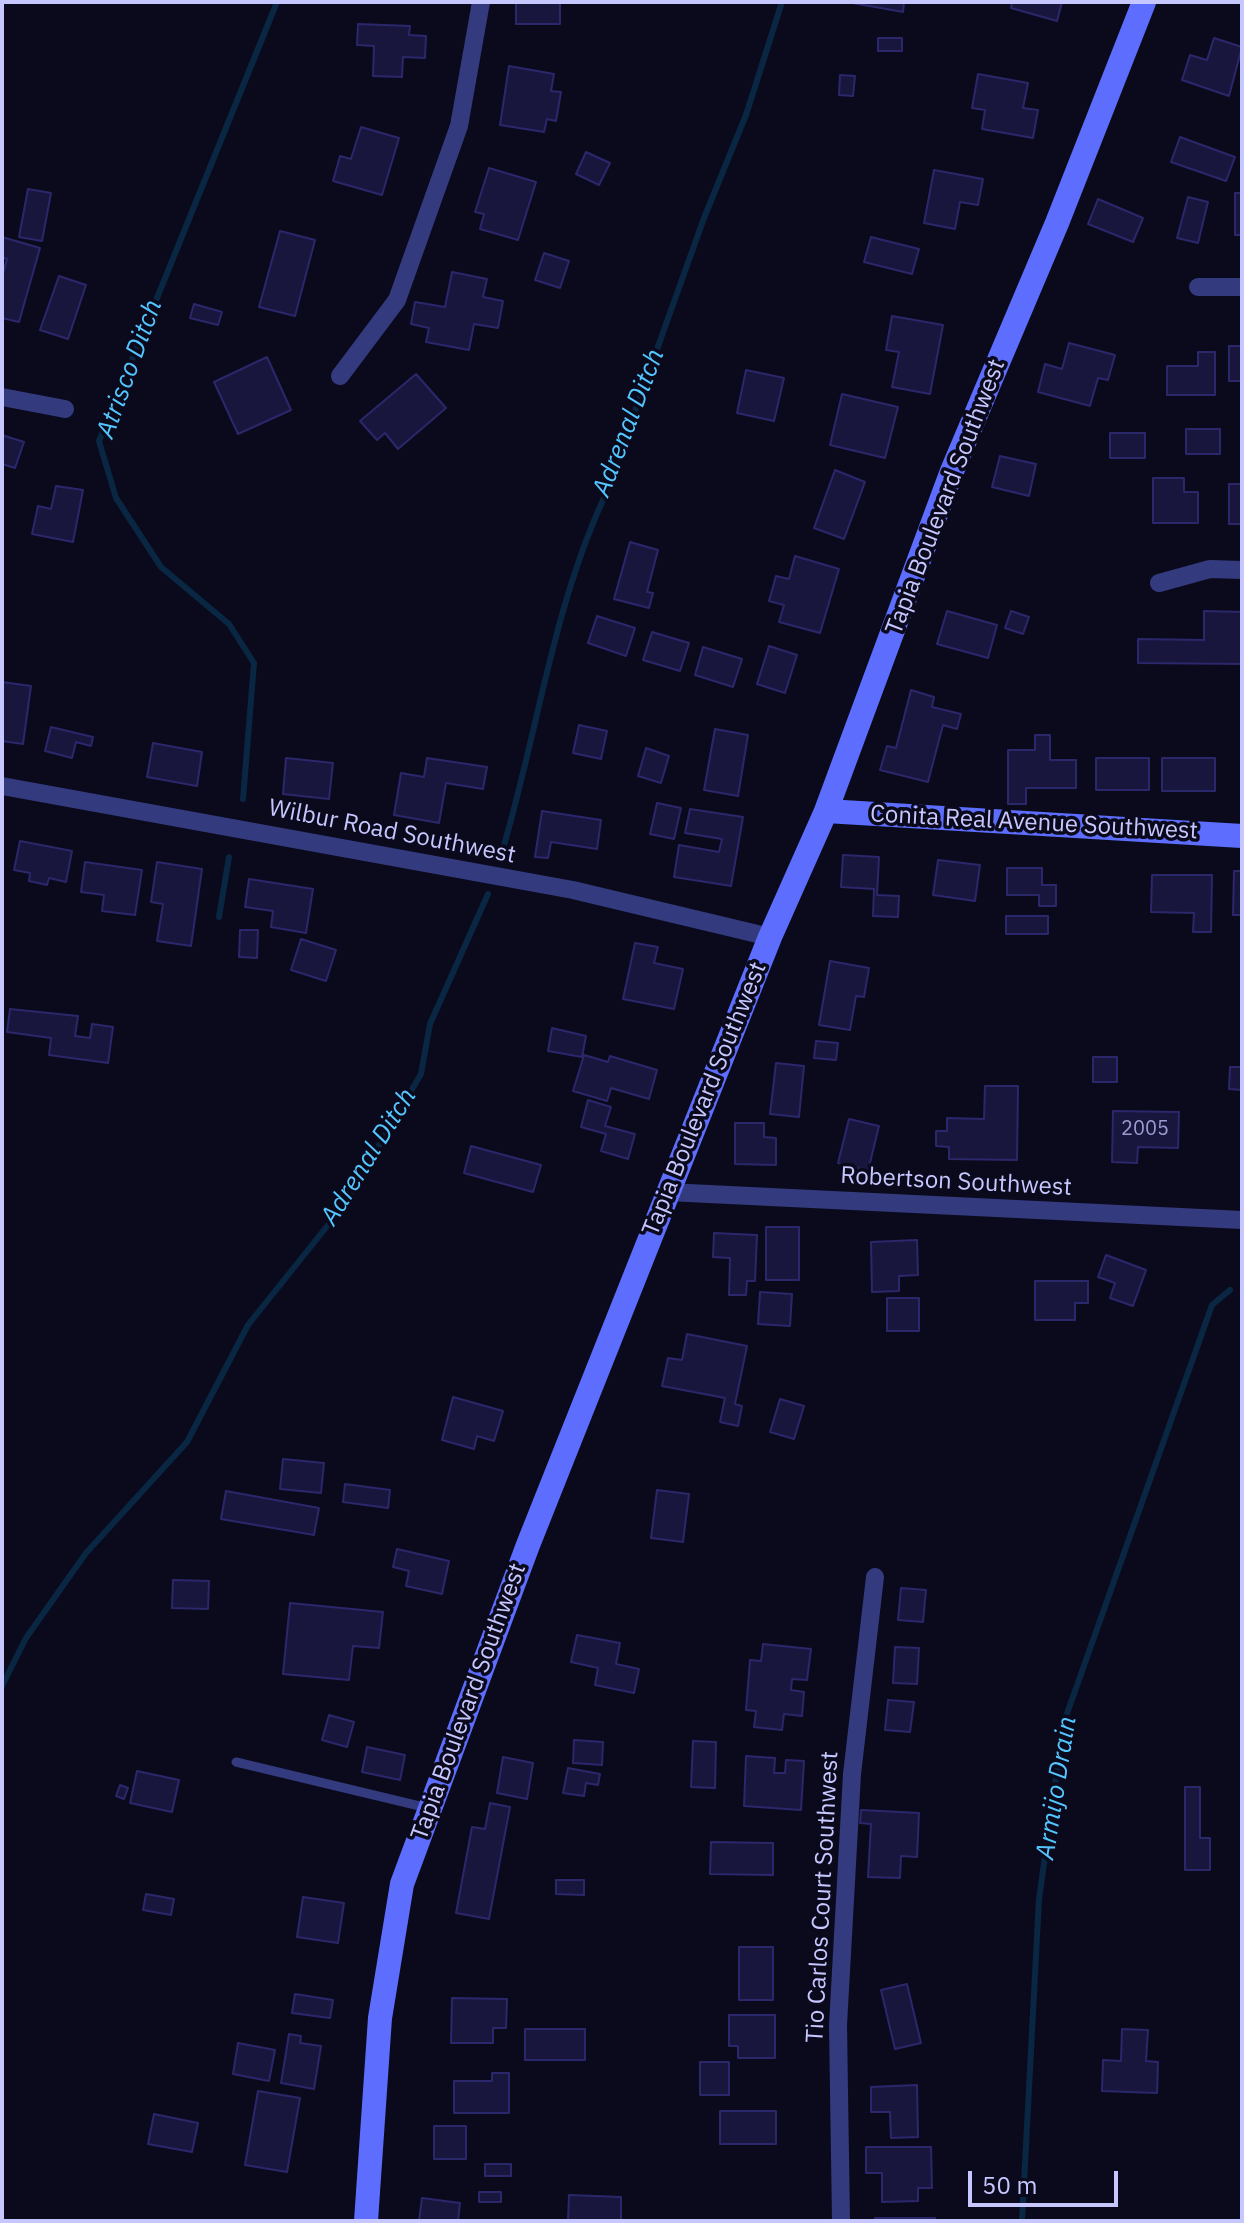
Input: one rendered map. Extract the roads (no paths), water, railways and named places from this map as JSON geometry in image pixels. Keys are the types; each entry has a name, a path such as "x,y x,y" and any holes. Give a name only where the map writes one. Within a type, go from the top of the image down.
{"street":[{"path":"340,376 397,300 459,126 481,2"},
{"name":"Tapia Boulevard Southwest","path":"366,2221 380,2018 402,1884 428,1808 668,1192 770,937 826,811 952,471 1057,223 1144,2"},
{"path":"1198,287 1242,287"},
{"path":"2,397 65,409"},
{"path":"1159,583 1210,569 1242,570"},
{"name":"Wilbur Road Southwest","path":"2,786 573,890 770,937"},
{"name":"Conita Real Avenue Southwest","path":"826,811 1242,836"},
{"name":"Robertson Southwest","path":"668,1192 1242,1220"},
{"name":"Tio Carlos Court Southwest","path":"841,2221 838,2025 852,1774 875,1577"}],"lane":[{"path":"236,1762 428,1808"}],"waterway":[{"name":"Atrisco Ditch","path":"243,799 254,663 229,624 161,567 116,498 99,441 277,2"},
{"name":"Adrenal Ditch","path":"502,852 558,630 585,542 603,500 704,218 746,115 782,2"},
{"path":"219,917 229,857"},
{"name":"Adrenal Ditch","path":"2,1686 26,1638 86,1553 187,1442 248,1325 344,1205 421,1074 430,1024 488,894"},
{"name":"Armijo Drain","path":"1022,2221 1039,1899 1064,1722 1212,1305 1230,1290"}]}
